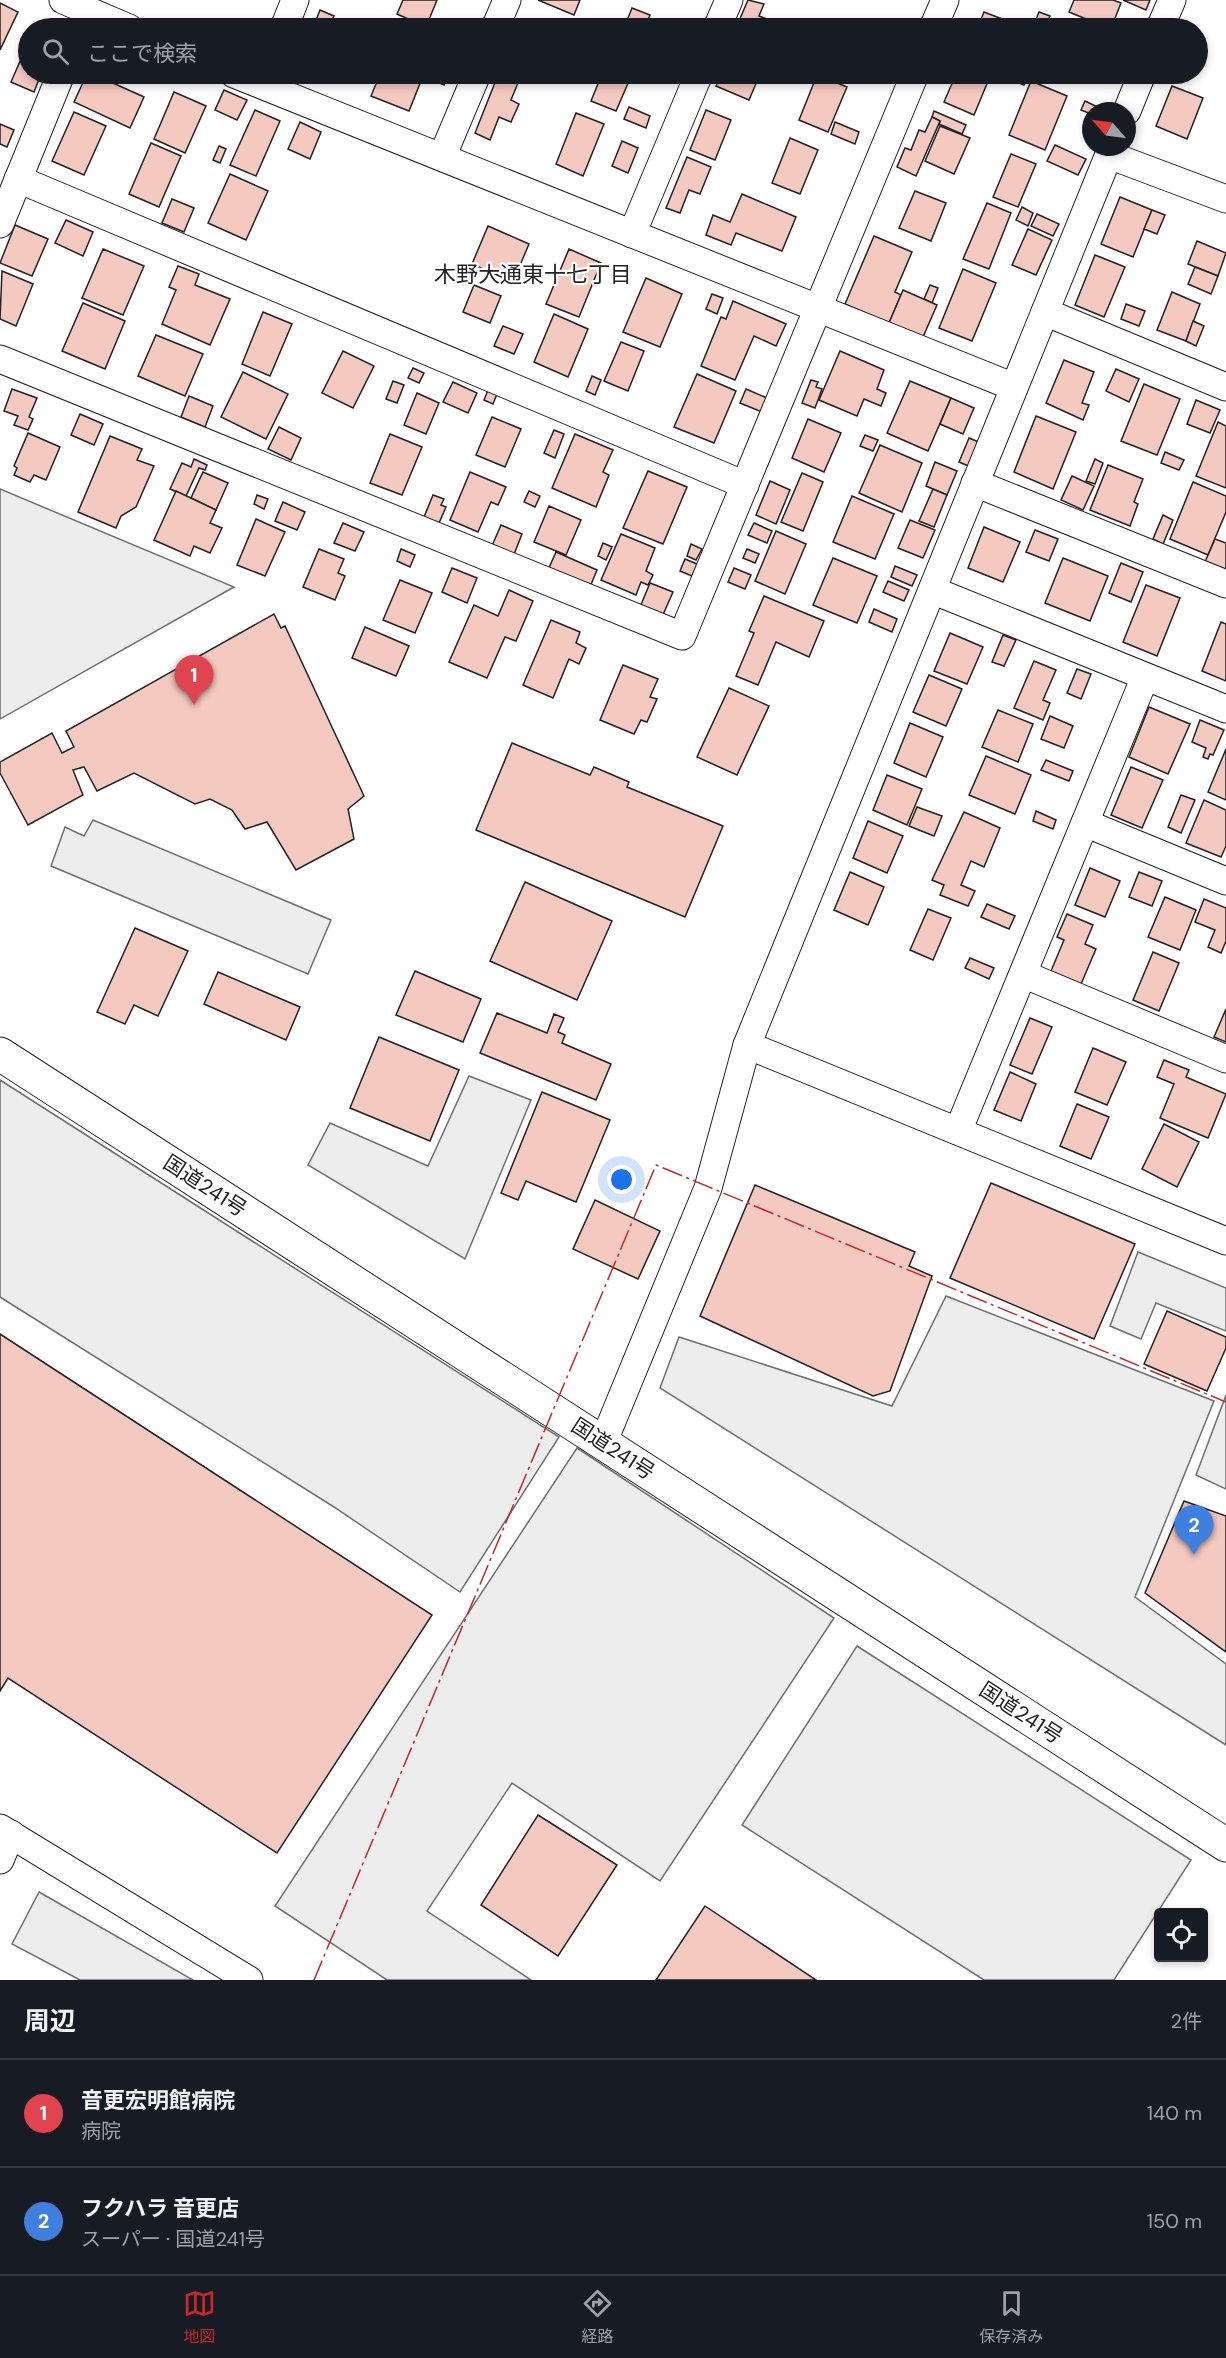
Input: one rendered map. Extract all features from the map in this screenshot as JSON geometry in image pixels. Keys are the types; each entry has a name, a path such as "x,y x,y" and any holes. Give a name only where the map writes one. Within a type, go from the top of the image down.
{"highway":[{"name":"国道241号","path":"0,1054 1226,1845"}],"street":[{"path":"288,18 295,0"},
{"path":"499,18 507,0"},
{"path":"721,18 729,0"},
{"path":"937,18 945,0"},
{"path":"1165,18 1172,0"},
{"path":"80,10 102,18"},
{"path":"0,224 57,84"},
{"path":"274,84 442,157 1014,387"},
{"path":"442,157 473,84"},
{"path":"632,234 695,84"},
{"path":"0,359 682,636 911,84"},
{"path":"1131,102 1138,84"},
{"path":"603,1443 708,1188 747,1045 1109,156"},
{"path":"1123,156 1226,199"},
{"path":"18,179 745,485"},
{"path":"1045,312 1226,387"},
{"path":"975,483 1226,584"},
{"path":"932,590 1226,710"},
{"path":"958,1131 1145,676"},
{"path":"1085,823 1226,881"},
{"path":"1023,974 1226,1059"},
{"path":"747,1045 1226,1241"},
{"path":"0,1860 5,1831 249,1980"}],"shaded area":[{"path":"0,489 234,587 0,719"},
{"path":"93,820 331,920 308,974 51,866 65,827 84,836"},
{"path":"469,1076 531,1100 465,1259 308,1165 330,1123 428,1166"},
{"path":"0,1080 559,1437 460,1592 334,1507 0,1297"},
{"path":"1138,1252 1226,1288 1226,1331 1156,1303 1141,1339 1110,1326"},
{"path":"946,1296 1214,1401 1135,1597 1226,1664 1226,1745 660,1388 679,1337 892,1406"},
{"path":"1226,1395 1226,1489 1196,1475"},
{"path":"577,1448 834,1618 660,1881 512,1783 427,1911 531,1980 387,1980 275,1906"},
{"path":"857,1646 1191,1860 1160,1908 1154,1908 1154,1918 1114,1980 984,1980 742,1825"},
{"path":"39,1892 193,1980 80,1980 12,1944"}],"building":[{"path":"403,0 437,0 430,18 406,18 397,14"},
{"path":"538,0 580,0 574,15"},
{"path":"748,0 764,4 759,16 764,18 740,18"},
{"path":"1074,0 1113,0 1121,3 1115,18 1084,18 1069,12"},
{"path":"1123,0 1150,0 1146,10"},
{"path":"0,3 18,12 0,50"},
{"path":"632,8 650,15 649,18 628,18"},
{"path":"320,10 334,16 333,18 317,18"},
{"path":"984,12 1000,18 982,18"},
{"path":"1039,12 1050,16 1049,18 1036,18"},
{"path":"18,66 18,84 37,84 34,92 11,82"},
{"path":"82,84 115,84 144,97 130,128 74,102"},
{"path":"376,84 420,84 409,111 371,96"},
{"path":"494,84 518,84 511,100 519,104 511,122 499,117 490,140 475,133"},
{"path":"598,84 628,84 616,111 591,101"},
{"path":"717,84 756,84 749,100 716,86"},
{"path":"813,84 840,84 847,87 828,132 799,120"},
{"path":"952,84 987,84 974,115 944,102"},
{"path":"1030,84 1038,84 1067,96 1045,150 1009,135"},
{"path":"1172,86 1203,98 1187,139 1156,126"},
{"path":"224,90 247,100 237,120 215,110"},
{"path":"174,92 206,106 185,153 154,139"},
{"path":"629,107 650,116 646,128 624,119"},
{"path":"255,110 280,121 256,176 230,165"},
{"path":"706,110 731,120 715,160 690,150"},
{"path":"934,111 966,125 962,134 939,124 940,121 932,117"},
{"path":"74,112 106,126 84,175 52,161"},
{"path":"576,113 604,124 583,176 556,164"},
{"path":"932,117 940,121 916,176 897,167 905,148 911,150 919,130 925,132"},
{"path":"300,122 321,132 310,159 288,149"},
{"path":"835,122 859,132 855,144 831,134"},
{"path":"0,124 14,130 7,147 0,144"},
{"path":"940,126 970,138 954,174 925,161"},
{"path":"790,138 818,150 800,194 772,183"},
{"path":"622,141 638,148 628,173 612,166"},
{"path":"151,143 181,156 159,207 129,194"},
{"path":"1055,145 1086,159 1078,175 1047,161"},
{"path":"219,146 226,149 220,163 213,160"},
{"path":"1011,154 1036,164 1018,207 993,197"},
{"path":"687,157 711,167 700,194 689,190 680,213 666,208"},
{"path":"230,174 268,191 246,240 208,223"},
{"path":"915,191 946,203 931,241 899,228"},
{"path":"742,194 796,217 782,251 736,233 731,245 706,235 713,215 730,222"},
{"path":"1120,197 1152,210 1133,257 1101,244"},
{"path":"172,199 194,208 184,232 162,223"},
{"path":"987,203 1011,213 989,269 963,259"},
{"path":"1022,207 1033,213 1028,226 1016,220"},
{"path":"1152,210 1165,215 1157,234 1144,229"},
{"path":"1037,214 1059,224 1053,236 1031,226"},
{"path":"66,220 93,232 83,256 55,243"},
{"path":"15,225 48,239 32,276 0,263"},
{"path":"488,226 529,244 513,282 472,264"},
{"path":"1028,229 1052,240 1036,275 1012,265"},
{"path":"874,236 912,252 895,292 901,295 889,323 845,304"},
{"path":"1197,241 1226,253 1218,276 1188,264"},
{"path":"103,249 144,266 123,315 82,298"},
{"path":"569,249 601,263 579,317 546,304"},
{"path":"1095,255 1125,267 1104,317 1075,305"},
{"path":"178,266 199,274 195,285 230,299 210,345 162,324 176,290 169,287"},
{"path":"1195,267 1218,276 1211,294 1188,284"},
{"path":"963,269 996,283 972,341 939,328"},
{"path":"2,271 33,284 16,326 0,319"},
{"path":"646,278 682,294 660,347 623,332"},
{"path":"474,285 501,296 490,323 463,312"},
{"path":"930,285 938,288 932,303 924,299"},
{"path":"903,290 937,305 923,337 889,323"},
{"path":"1172,292 1200,304 1186,341 1157,330"},
{"path":"712,294 723,298 717,314 706,309"},
{"path":"733,301 786,324 776,346 754,336 735,380 701,366 721,317 726,319"},
{"path":"83,303 125,321 105,369 62,351"},
{"path":"1126,304 1145,311 1139,326 1121,319"},
{"path":"263,312 292,324 270,376 242,364"},
{"path":"554,314 588,329 568,377 534,362"},
{"path":"1193,321 1204,326 1196,346 1186,341"},
{"path":"503,326 523,334 514,354 494,346"},
{"path":"156,335 203,354 185,396 138,376"},
{"path":"621,342 644,351 628,391 604,381"},
{"path":"343,351 374,366 353,408 322,393"},
{"path":"840,351 884,370 877,389 886,393 881,406 864,399 857,416 819,400"},
{"path":"1064,360 1094,372 1082,403 1089,405 1083,420 1046,403"},
{"path":"413,368 424,373 419,383 408,378"},
{"path":"1116,369 1139,379 1129,402 1106,391"},
{"path":"243,372 288,394 266,439 221,417"},
{"path":"697,374 736,391 714,443 674,427"},
{"path":"592,376 601,380 595,395 586,391"},
{"path":"811,380 818,382 816,387 822,389 815,408 802,403"},
{"path":"393,381 404,385 397,403 386,399"},
{"path":"910,381 951,398 928,451 887,433"},
{"path":"453,382 477,393 468,413 443,402"},
{"path":"1144,384 1180,399 1157,455 1121,441"},
{"path":"12,389 37,398 29,417 33,419 28,430 14,425 18,416 4,411"},
{"path":"746,389 767,398 762,412 740,403"},
{"path":"488,390 497,394 493,404 484,400"},
{"path":"417,393 439,403 426,434 404,425"},
{"path":"189,396 213,406 205,427 181,417"},
{"path":"951,398 974,408 963,434 940,424"},
{"path":"1196,400 1220,410 1210,433 1187,424"},
{"path":"80,414 103,424 94,445 71,435"},
{"path":"1036,416 1076,432 1053,489 1014,472"},
{"path":"492,417 521,429 505,467 476,455"},
{"path":"808,419 841,433 824,472 792,458"},
{"path":"1218,422 1226,426 1226,488 1196,476"},
{"path":"279,427 301,438 291,460 268,449"},
{"path":"554,430 564,434 555,458 544,453"},
{"path":"28,433 60,447 46,480 34,475 30,482 14,475 17,468 14,466"},
{"path":"390,434 422,447 402,495 370,483"},
{"path":"575,434 613,450 603,472 609,475 596,507 552,488"},
{"path":"865,435 878,440 873,451 860,446"},
{"path":"110,436 142,449 137,460 154,466 136,507 121,516 116,528 78,512"},
{"path":"969,438 981,443 971,467 959,462"},
{"path":"880,445 922,463 902,512 859,493"},
{"path":"1165,452 1184,460 1179,470 1161,463"},
{"path":"194,459 207,465 205,470 199,468 186,496 170,489 182,463 191,467"},
{"path":"1095,459 1103,463 1095,484 1086,481"},
{"path":"935,462 957,471 947,495 926,486"},
{"path":"1108,465 1143,479 1134,502 1138,504 1130,526 1090,510"},
{"path":"648,471 687,487 663,544 623,528"},
{"path":"203,472 228,483 216,510 191,498"},
{"path":"470,472 506,487 498,505 491,502 478,532 450,520"},
{"path":"802,473 823,482 803,531 781,522"},
{"path":"1072,476 1094,486 1083,510 1061,500"},
{"path":"770,481 790,490 776,524 756,515"},
{"path":"1193,482 1226,496 1226,512 1208,555 1170,539"},
{"path":"933,489 947,495 934,527 919,521"},
{"path":"176,491 216,510 210,523 222,528 210,553 194,546 190,556 154,540"},
{"path":"529,491 540,496 535,507 524,502"},
{"path":"257,495 268,499 264,509 254,504"},
{"path":"433,495 444,499 441,505 446,507 439,523 424,517"},
{"path":"852,496 894,514 875,559 833,542"},
{"path":"283,502 305,512 297,530 275,521"},
{"path":"549,506 581,520 566,555 534,542"},
{"path":"1163,515 1173,520 1163,544 1153,539"},
{"path":"256,519 285,532 265,576 237,565"},
{"path":"910,520 935,530 923,558 898,548"},
{"path":"343,523 364,532 355,551 334,543"},
{"path":"754,523 772,531 767,543 748,535"},
{"path":"501,525 522,534 513,557 491,548"},
{"path":"984,527 1020,542 1003,582 968,568"},
{"path":"1035,530 1058,539 1049,561 1026,552"},
{"path":"776,531 806,544 785,594 755,581"},
{"path":"621,534 655,548 646,571 653,575 648,585 641,582 636,595 601,580"},
{"path":"1215,539 1226,543 1226,570 1205,562"},
{"path":"603,543 612,547 606,560 598,556"},
{"path":"691,544 702,549 696,560 687,556"},
{"path":"319,549 344,559 338,573 345,576 335,600 303,587"},
{"path":"401,549 415,555 410,567 397,561"},
{"path":"747,549 759,554 755,563 743,558"},
{"path":"556,552 597,570 590,587 548,570"},
{"path":"833,558 877,576 857,623 813,605"},
{"path":"1063,558 1108,576 1090,621 1045,603"},
{"path":"685,559 697,564 692,576 680,571"},
{"path":"1121,563 1143,572 1131,602 1109,593"},
{"path":"895,566 917,575 912,586 891,577"},
{"path":"452,568 477,578 467,603 442,592"},
{"path":"734,568 751,575 745,589 728,582"},
{"path":"400,580 432,593 415,633 383,620"},
{"path":"888,581 909,590 904,601 883,592"},
{"path":"650,583 673,592 662,617 640,607"},
{"path":"1146,585 1180,598 1157,656 1123,642"},
{"path":"509,590 533,601 516,641 505,637 487,678 449,662 474,605 498,616"},
{"path":"764,596 824,621 809,657 776,642 758,685 736,676 754,633 749,631"},
{"path":"874,609 897,619 892,632 869,622"},
{"path":"274,614 281,628 285,626 364,796 348,809 354,839 296,870 267,822 245,829 232,810 210,799 195,804 134,773 97,791 84,767 73,770 83,795 28,825 0,773 0,762 52,733 62,753 74,747 66,731"},
{"path":"551,620 580,632 576,643 586,648 579,664 569,659 553,698 523,685"},
{"path":"1221,622 1226,624 1226,681 1202,671"},
{"path":"365,627 409,646 396,676 352,658"},
{"path":"950,633 983,647 967,684 934,671"},
{"path":"1003,635 1016,640 1004,666 992,662"},
{"path":"1034,661 1056,670 1043,700 1050,703 1043,720 1014,708"},
{"path":"623,665 658,679 650,697 657,699 647,722 641,720 634,734 600,720"},
{"path":"1077,669 1091,674 1081,699 1067,693"},
{"path":"929,675 962,689 946,726 913,712"},
{"path":"729,688 769,706 737,775 697,757"},
{"path":"1149,707 1190,724 1168,774 1129,757"},
{"path":"998,710 1033,724 1018,762 982,747"},
{"path":"1050,716 1073,726 1064,748 1041,739"},
{"path":"1200,720 1224,730 1213,755 1210,754 1208,759 1203,757 1206,748 1192,742"},
{"path":"910,723 943,737 926,777 894,763"},
{"path":"512,743 590,775 594,767 629,782 627,787 723,826 685,917 476,830"},
{"path":"1226,749 1226,800 1208,792"},
{"path":"986,756 1031,775 1015,814 969,795"},
{"path":"1046,760 1073,771 1069,781 1041,770"},
{"path":"1131,767 1163,780 1142,828 1111,815"},
{"path":"887,775 922,789 907,825 873,810"},
{"path":"1181,795 1195,800 1181,833 1168,827"},
{"path":"1204,800 1226,810 1226,846 1221,857 1186,843"},
{"path":"917,807 942,816 934,836 909,826"},
{"path":"1036,811 1056,820 1053,829 1033,821"},
{"path":"964,812 1000,828 984,867 971,861 961,885 975,891 968,906 940,895 944,885 932,880"},
{"path":"868,821 903,836 887,873 853,858"},
{"path":"1090,868 1120,881 1105,917 1075,905"},
{"path":"850,872 884,887 868,925 834,910"},
{"path":"1139,872 1162,881 1152,906 1129,897"},
{"path":"525,882 612,921 577,1000 490,961"},
{"path":"1165,897 1196,910 1180,950 1148,937"},
{"path":"1204,899 1226,908 1226,941 1221,953 1208,947 1215,930 1195,922"},
{"path":"987,904 1015,916 1009,929 981,917"},
{"path":"928,909 951,918 933,960 910,950"},
{"path":"1067,914 1093,925 1085,944 1096,949 1081,984 1051,971 1064,940 1057,937"},
{"path":"135,928 188,951 158,1016 134,1005 125,1024 97,1012"},
{"path":"1153,952 1179,963 1159,1011 1133,1000"},
{"path":"970,958 994,968 989,979 965,968"},
{"path":"415,971 481,999 463,1042 396,1015"},
{"path":"218,972 300,1007 286,1040 204,1004"},
{"path":"1226,1009 1226,1042 1214,1037"},
{"path":"497,1013 547,1033 554,1014 564,1018 558,1032 565,1035 562,1043 611,1064 596,1100 480,1053"},
{"path":"1030,1018 1052,1027 1032,1074 1010,1065"},
{"path":"379,1037 459,1070 430,1141 350,1108"},
{"path":"1093,1048 1126,1062 1107,1105 1075,1092"},
{"path":"1164,1060 1189,1070 1186,1077 1226,1094 1208,1138 1160,1118 1174,1084 1157,1077"},
{"path":"1010,1072 1036,1084 1021,1121 994,1110"},
{"path":"542,1092 610,1120 576,1202 526,1181 518,1200 501,1193"},
{"path":"1077,1104 1109,1117 1091,1159 1060,1146"},
{"path":"1164,1124 1199,1142 1177,1187 1142,1169"},
{"path":"991,1183 1135,1244 1094,1339 950,1278"},
{"path":"755,1185 915,1252 909,1266 932,1276 890,1391 873,1396 700,1316"},
{"path":"595,1200 660,1231 638,1279 573,1249"},
{"path":"1167,1311 1226,1337 1226,1348 1207,1391 1144,1364"},
{"path":"0,1334 432,1615 277,1853 8,1678 0,1691"},
{"path":"1184,1501 1226,1516 1226,1652 1145,1593"},
{"path":"538,1815 617,1865 558,1956 481,1905"},
{"path":"705,1906 816,1980 656,1980"}],"power":[{"path":"314,1980 656,1165 1226,1402"}],"place":[{"name":"音更宏明館病院","path":"194,705"},
{"name":"フクハラ 音更店","path":"1194,1555"}],"district":[{"name":"木野大通東十七丁目","path":"533,274"}]}
